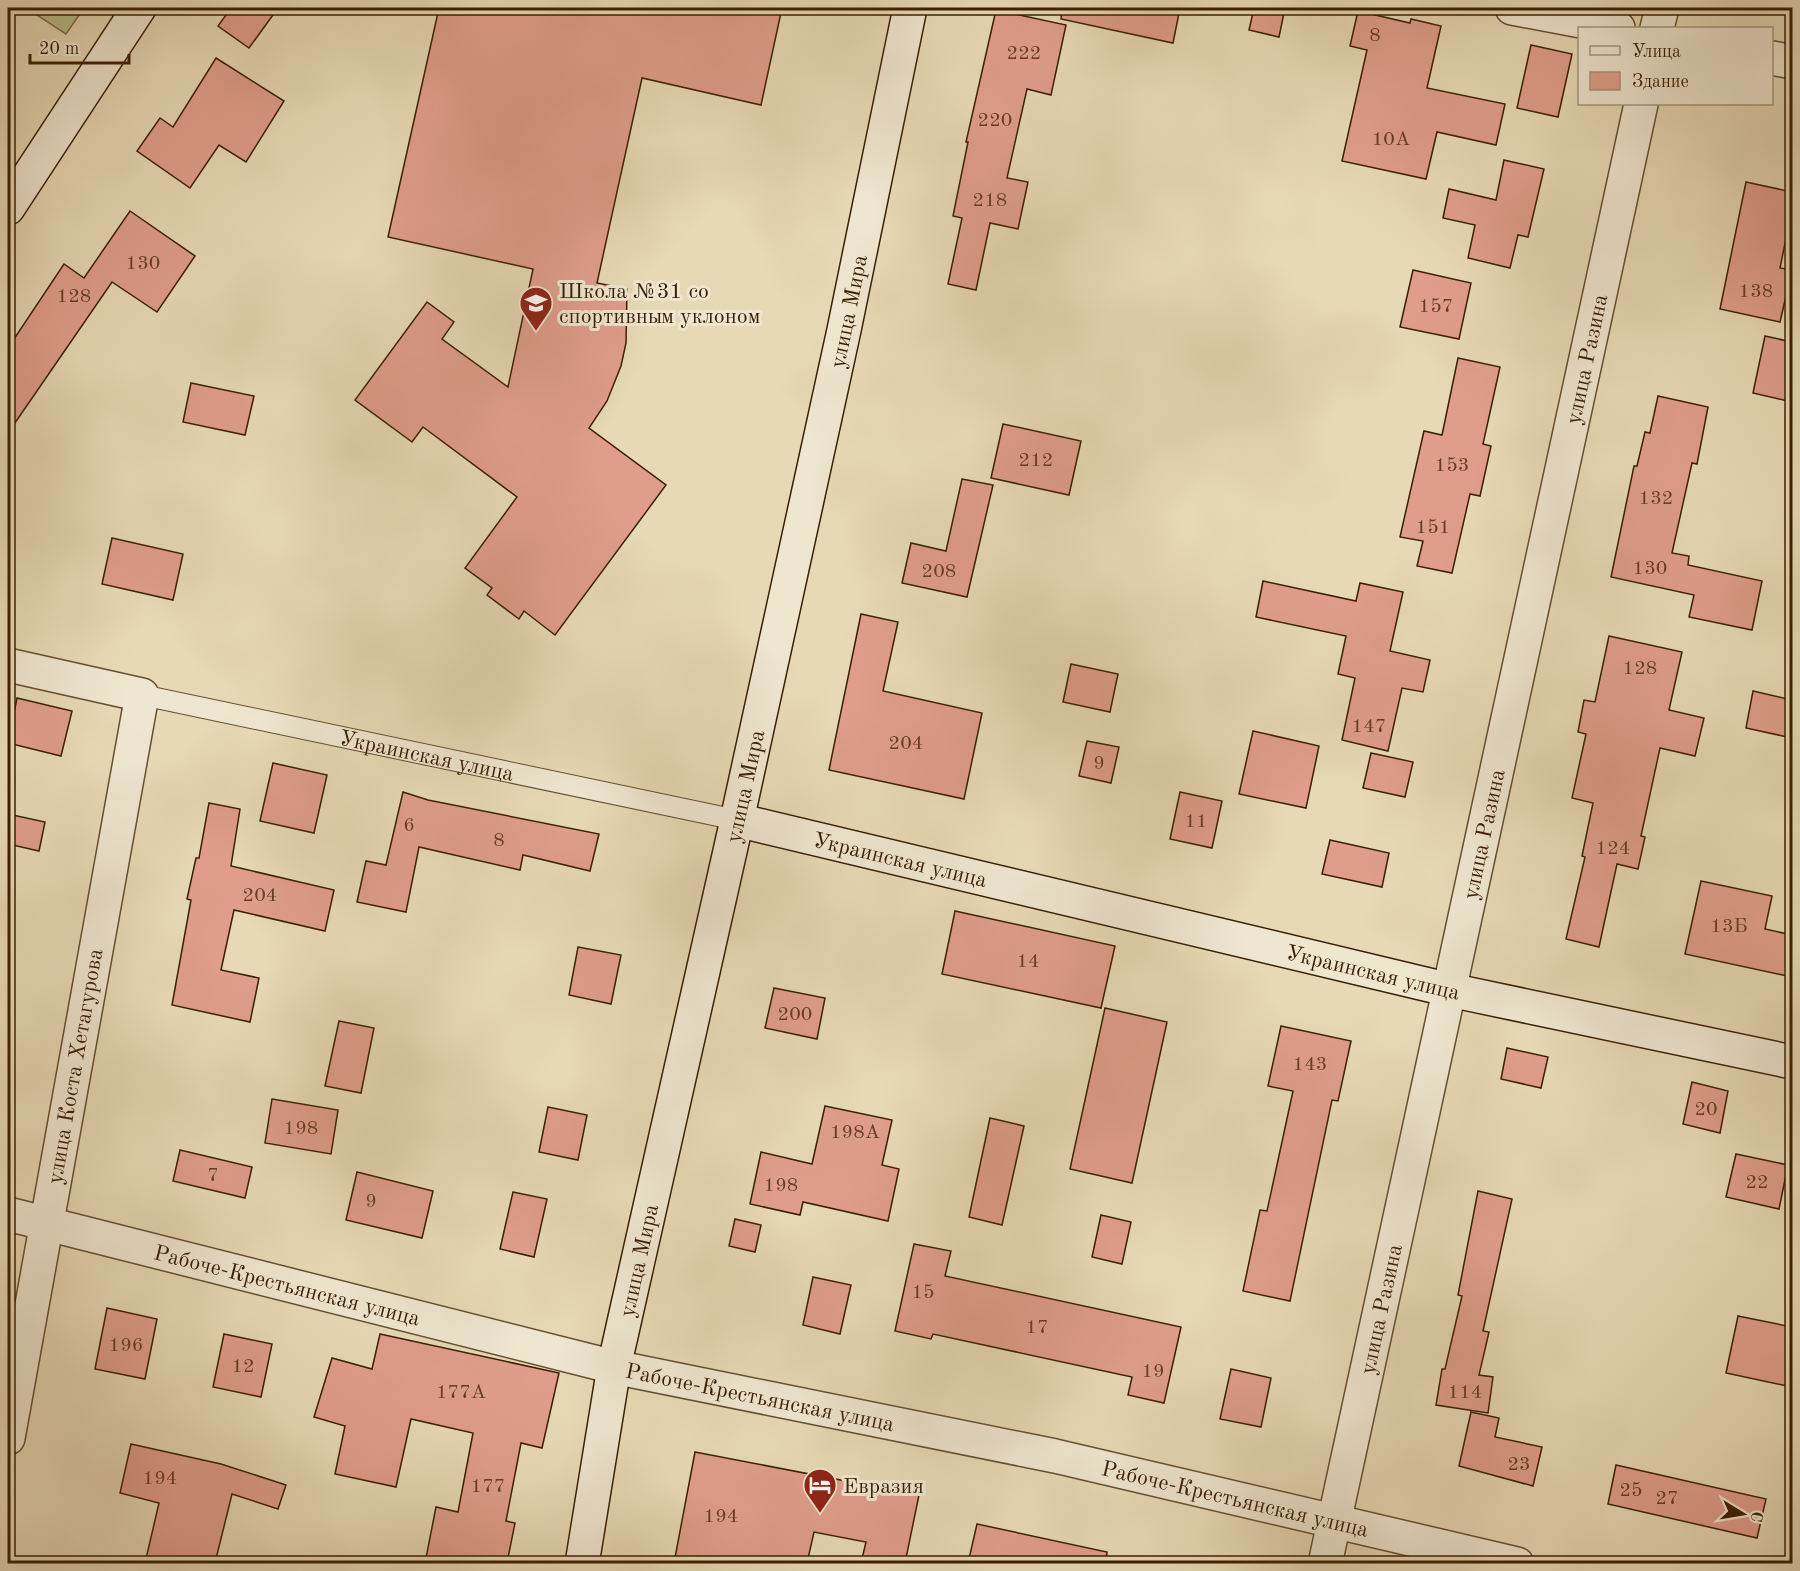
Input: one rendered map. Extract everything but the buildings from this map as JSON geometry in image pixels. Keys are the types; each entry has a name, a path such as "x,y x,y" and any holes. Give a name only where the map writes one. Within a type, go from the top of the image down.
{"street":[{"path":"8,208 139,8"},
{"name":"улица Мира","path":"582,1563 615,1367 737,820 910,8"},
{"path":"1512,8 1613,27"},
{"path":"1657,27 1662,8"},
{"path":"1773,58 1792,62"},
{"name":"улица Разина","path":"1325,1563 1641,105"},
{"name":"Украинская улица","path":"8,665 142,694"},
{"name":"улица Коста Хетагурова","path":"8,1438 45,1222 142,694"},
{"name":"Украинская улица","path":"737,820 1450,990 1792,1062"},
{"name":"Рабоче-Крестьянская улица","path":"8,1215 45,1222 615,1367 1055,1456 1517,1563"}],"lane":[{"name":"Украинская улица","path":"142,694 737,820"}],"green space":[{"path":"26,8 84,8 66,34"}],"place":[{"name":"Школа №31 со спортивным уклоном","path":"536,332"},
{"name":"Евразия","path":"820,1514"}]}
